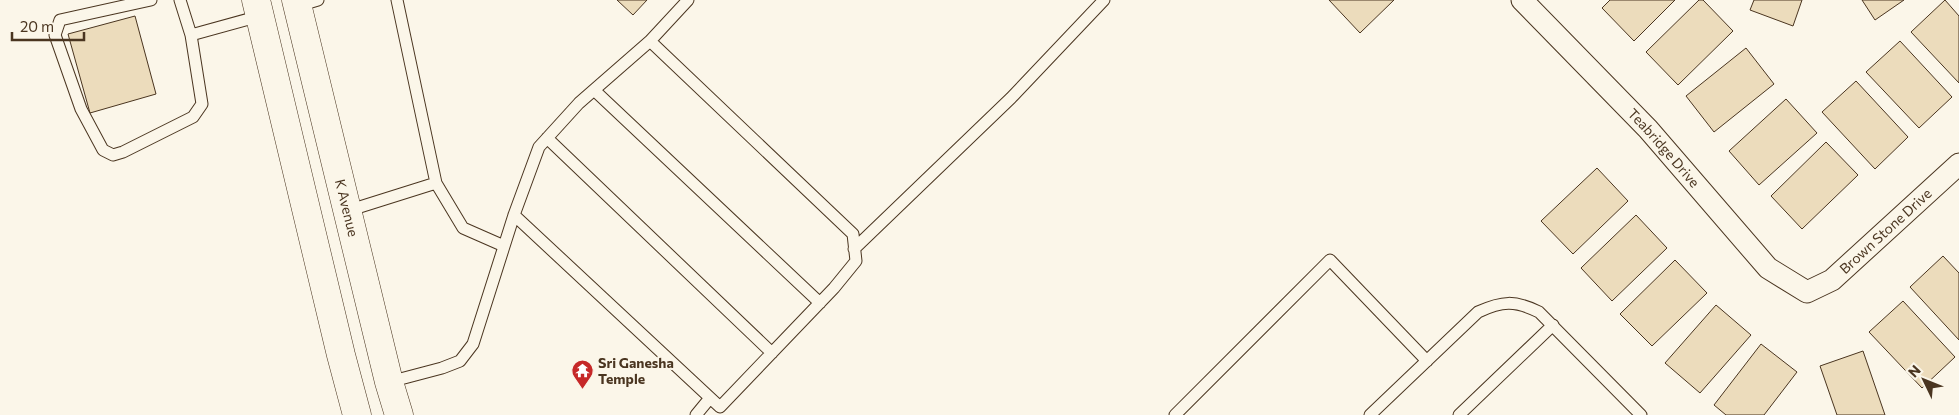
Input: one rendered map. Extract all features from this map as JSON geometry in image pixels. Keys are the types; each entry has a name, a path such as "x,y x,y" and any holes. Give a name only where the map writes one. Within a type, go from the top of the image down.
{"main road":[{"path":"304,2 258,8 357,415"},
{"name":"K Avenue","path":"304,2 348,211 389,382 399,415"}],"street":[{"name":"Teabridge Drive","path":"1522,0 1648,129 1768,268 1807,292"},
{"name":"Brown Stone Drive","path":"1807,292 1832,280 1959,164"}],"lane":[{"path":"151,0 60,20 55,35 81,109 102,150 113,155 123,152 193,117 202,104 191,35 180,0"},
{"path":"397,0 436,183 463,228 504,246"},
{"path":"389,382 442,368 460,361 473,344 514,214 539,147 579,103 650,41 688,0"},
{"path":"854,248 1011,98 1104,0"},
{"path":"191,35 258,8"},
{"path":"514,214 720,407 820,304 856,261 854,234 650,41"},
{"path":"594,90 820,304"},
{"path":"547,138 772,353"},
{"path":"348,211 436,183"},
{"path":"1174,415 1330,260 1426,361"},
{"path":"1370,415 1478,312 1494,305 1511,302 1525,305 1539,312 1641,415"},
{"path":"1460,415 1553,325"},
{"path":"696,415 710,398"}],"building":[{"path":"617,0 647,0 633,15"},
{"path":"1329,0 1394,0 1360,33"},
{"path":"1610,0 1675,0 1634,41 1602,8"},
{"path":"1699,0 1703,0 1733,31 1678,85 1646,52"},
{"path":"1754,0 1802,0 1793,26 1750,10"},
{"path":"1862,0 1904,0 1875,20"},
{"path":"1945,0 1959,16 1959,83 1911,32"},
{"path":"135,16 156,94 90,113 68,34"},
{"path":"1900,41 1952,97 1919,128 1866,72"},
{"path":"1746,48 1774,84 1714,132 1686,96"},
{"path":"1856,81 1908,137 1875,169 1822,112"},
{"path":"1786,99 1817,133 1759,185 1729,151"},
{"path":"1826,142 1858,175 1802,229 1771,196"},
{"path":"1597,168 1628,201 1573,254 1541,221"},
{"path":"1636,215 1667,248 1612,301 1581,268"},
{"path":"1943,256 1959,273 1959,340 1910,287"},
{"path":"1675,260 1707,293 1652,346 1620,314"},
{"path":"1903,301 1955,357 1922,388 1869,332"},
{"path":"1716,305 1751,335 1700,393 1665,363"},
{"path":"1761,344 1797,372 1764,415 1726,415 1714,405"},
{"path":"1863,351 1885,415 1837,415 1820,366"}],"place":[{"name":"Sri Ganesha Temple","path":"582,390"}]}
